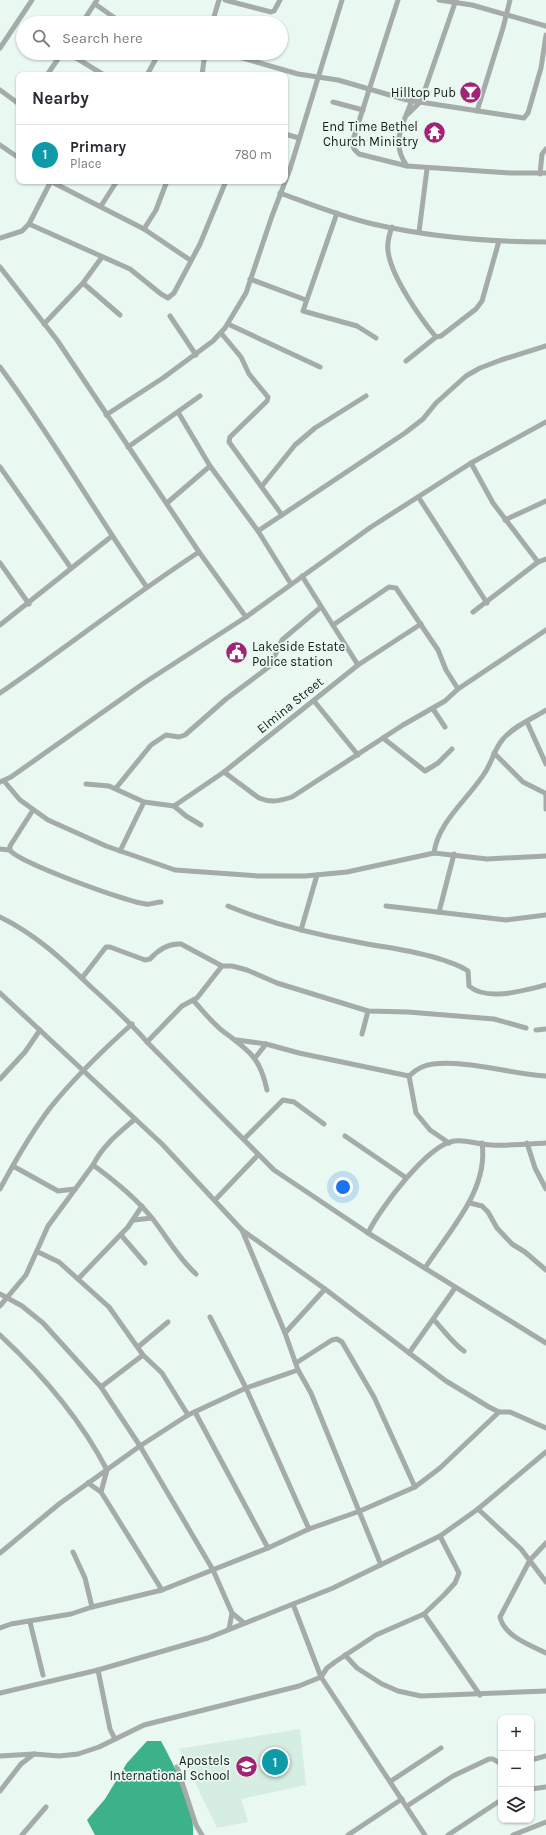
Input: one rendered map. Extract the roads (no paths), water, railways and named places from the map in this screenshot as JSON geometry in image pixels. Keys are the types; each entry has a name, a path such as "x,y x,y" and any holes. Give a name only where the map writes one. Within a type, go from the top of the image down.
{"street":[{"path":"21,16 32,0"},
{"path":"214,16 219,0"},
{"path":"225,0 271,12 274,11 280,0"},
{"path":"288,173 342,0"},
{"path":"398,0 352,143 354,149 359,154 407,166 426,169 546,173"},
{"path":"439,0 472,5 546,26"},
{"path":"477,111 510,0"},
{"path":"87,16 96,2 113,16"},
{"path":"407,115 421,101 433,62 456,2"},
{"path":"0,48 16,24"},
{"path":"249,60 298,74 338,80 412,100 513,117 526,117 544,68 546,35"},
{"path":"49,72 57,60"},
{"path":"79,60 99,72"},
{"path":"149,72 155,60"},
{"path":"202,72 204,60"},
{"path":"0,90 16,102"},
{"path":"407,166 399,151 398,142 412,100"},
{"path":"333,102 363,110"},
{"path":"288,135 299,138"},
{"path":"0,145 16,156"},
{"path":"540,174 542,154 546,149"},
{"path":"419,232 426,169"},
{"path":"0,238 22,230 29,224 49,184"},
{"path":"57,184 144,229 190,260"},
{"path":"100,206 115,184"},
{"path":"144,229 156,210 167,184"},
{"path":"29,224 130,269 168,298 174,293 190,260 200,244 225,184"},
{"path":"106,415 196,354 221,333 228,324 246,293 284,184"},
{"path":"280,194 372,224 444,237 499,242 546,242"},
{"path":"337,213 302,311 304,313 357,326 376,338"},
{"path":"392,227 389,237 388,253 398,282 436,337"},
{"path":"406,361 436,337 440,336 476,309 486,289 499,242"},
{"path":"44,324 66,298 83,283 102,257"},
{"path":"0,267 44,324 167,503 198,552 246,617"},
{"path":"250,279 306,300"},
{"path":"83,283 120,315"},
{"path":"170,316 196,354"},
{"path":"228,324 320,367"},
{"path":"221,333 241,357 249,374 268,395 267,400 229,440 230,444 282,515"},
{"path":"258,531 405,433 423,419 436,403 466,376 480,368 501,360 546,346"},
{"path":"0,367 63,456 112,536 146,586"},
{"path":"128,447 200,396"},
{"path":"262,486 294,445 315,428 366,396"},
{"path":"178,412 210,466 258,531 291,584"},
{"path":"546,422 470,463 419,498 354,539 246,617 144,683 2,782 32,810 78,835 175,870 258,876 317,875 347,872 434,853 454,854 487,859 546,856"},
{"path":"470,463 483,488 538,562"},
{"path":"167,503 210,466"},
{"path":"0,467 71,568"},
{"path":"419,498 487,603"},
{"path":"506,520 546,501"},
{"path":"0,625 29,604 71,568 112,536"},
{"path":"0,693 56,654 146,586 198,552"},
{"path":"473,612 487,603 538,562 546,559"},
{"path":"0,563 29,604"},
{"path":"302,576 358,665"},
{"path":"333,625 389,587 393,587 399,591 438,650 446,670 458,689"},
{"path":"116,788 151,745 166,735 179,737 185,735 226,699 270,666 282,640 321,607"},
{"name":"Elmina Street","path":"174,806 224,772 358,665 421,624"},
{"path":"224,772 259,798 273,802 292,797 383,738 433,709 445,701 458,689 546,630"},
{"path":"314,701 358,755"},
{"path":"433,709 445,727"},
{"path":"434,853 437,840 447,822 485,773 502,740 546,710"},
{"path":"527,722 546,764"},
{"path":"383,738 425,771 438,763 452,749"},
{"path":"494,754 523,782 546,793 546,809"},
{"path":"86,784 116,788 144,802 174,806 186,816 201,825"},
{"path":"120,851 144,802"},
{"path":"32,810 10,846 12,854 32,864 98,890 146,904 161,902"},
{"path":"0,849 10,850"},
{"path":"439,912 454,854"},
{"path":"301,930 317,875"},
{"path":"228,906 251,915 301,930 357,942 407,950 459,965 468,971 469,986 477,991 511,993 546,985"},
{"path":"386,906 506,920 546,915"},
{"path":"0,917 14,924 49,947 132,1024 147,1042 274,1170 368,1234 546,1343"},
{"path":"82,978 106,947 110,947 145,960 150,959 156,951 164,947 181,944 222,966 232,966 247,970 277,984 368,1011 408,1012 494,1020 526,1028"},
{"path":"147,1042 182,1006 194,1000 205,990 222,966"},
{"path":"0,993 162,1144 242,1230 325,1289 446,1381 488,1407 499,1412 510,1412 546,1428"},
{"path":"194,1000 223,1032 237,1040 255,1058 265,1080 267,1090"},
{"path":"362,1034 368,1011"},
{"path":"0,1189 19,1153 51,1107 132,1024"},
{"path":"536,1030 546,1029"},
{"path":"1,1078 24,1052 40,1030"},
{"path":"237,1040 266,1044 299,1053 408,1076"},
{"path":"255,1058 266,1044"},
{"path":"408,1076 415,1070 432,1064 449,1064 546,1076"},
{"path":"408,1076 416,1113 430,1130 449,1143"},
{"path":"244,1139 283,1100 294,1102 324,1124"},
{"path":"0,1306 26,1275 38,1252 48,1226 93,1165 105,1146 135,1119"},
{"path":"344,1136 405,1177"},
{"path":"368,1234 372,1224 405,1177 420,1162 449,1143 454,1141 508,1145 546,1143"},
{"path":"527,1143 536,1168 546,1189"},
{"path":"425,1268 470,1203 482,1168 484,1157 482,1144"},
{"path":"215,1200 258,1155"},
{"path":"93,1165 127,1190 152,1218 184,1263 196,1274"},
{"path":"13,1166 58,1191 75,1189"},
{"path":"470,1203 482,1206 488,1212 497,1228 512,1244 546,1270"},
{"path":"78,1279 121,1236 134,1220 142,1206"},
{"path":"134,1220 152,1218"},
{"path":"242,1230 285,1333 298,1370 311,1393 381,1565"},
{"path":"121,1236 145,1263"},
{"path":"38,1252 59,1262 116,1315 143,1354 162,1373 188,1415"},
{"path":"409,1353 455,1288"},
{"path":"285,1333 325,1289"},
{"path":"0,1294 7,1297 43,1323 101,1387 140,1446 213,1570 232,1614 244,1623"},
{"path":"210,1317 246,1388 309,1529"},
{"path":"433,1319 458,1347 464,1351"},
{"path":"138,1347 168,1322"},
{"path":"0,1335 38,1370 59,1395 100,1457 107,1470 101,1492"},
{"path":"296,1363 332,1340 337,1339 342,1342 374,1397 415,1487"},
{"path":"101,1387 143,1354"},
{"path":"0,1553 59,1504 140,1446 188,1415 246,1388 298,1370"},
{"path":"195,1412 268,1548"},
{"path":"0,1628 11,1624 71,1614 92,1607 162,1590 268,1548 309,1529 360,1511 415,1487 440,1468 499,1412"},
{"path":"0,1693 98,1670 208,1638 333,1588 440,1536 478,1509 546,1452"},
{"path":"88,1484 101,1492 162,1590"},
{"path":"478,1509 521,1549 546,1582"},
{"path":"0,1756 34,1754 70,1755 99,1747 144,1725 299,1686 321,1677 327,1668 376,1635 424,1614 455,1583 459,1573 440,1536"},
{"path":"546,1543 530,1560 500,1617 501,1623 506,1630 526,1643 546,1653"},
{"path":"73,1552 85,1578 92,1607"},
{"path":"293,1604 321,1677 391,1780 425,1835"},
{"path":"229,1629 232,1614"},
{"path":"424,1614 480,1695"},
{"path":"30,1622 43,1675"},
{"path":"345,1655 369,1676 392,1689 408,1694 420,1696 480,1695 546,1691"},
{"path":"98,1670 110,1728 115,1739"},
{"path":"391,1780 441,1748"},
{"path":"0,1791 21,1764 34,1754"},
{"path":"534,1759 546,1756"},
{"path":"407,1806 453,1776 489,1759 493,1759 498,1762"},
{"path":"177,1767 196,1825 202,1835"},
{"path":"534,1789 546,1787"},
{"path":"348,1835 402,1799"},
{"path":"448,1835 498,1802"},
{"path":"22,1835 46,1806"},
{"path":"513,1835 546,1822"}],"place":[{"name":"Hilltop Pub","path":"471,92"},
{"name":"End Time Bethel Church Ministry","path":"434,133"},
{"name":"Lakeside Estate Police station","path":"236,653"},
{"name":"Primary","path":"275,1762"},
{"name":"Apostels International School","path":"246,1767"}]}
